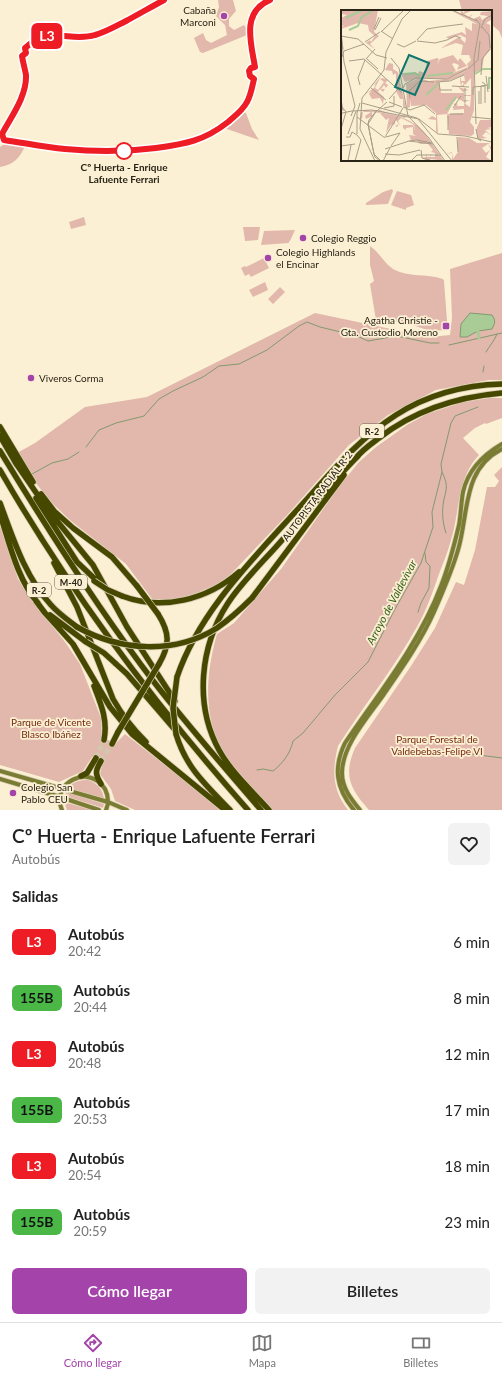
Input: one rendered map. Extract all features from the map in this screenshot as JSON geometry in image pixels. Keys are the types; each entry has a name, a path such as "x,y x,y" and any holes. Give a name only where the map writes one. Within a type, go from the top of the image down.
{"highway":[{"name":"AUTOPISTA RADIAL R-2","path":"188,762 176,734 173,708 177,677 190,644 207,616 239,577 345,456 382,424 413,406 444,394 476,386 502,384"},
{"name":"AUTOPISTA RADIAL R-2","path":"0,503 29,575 50,605 77,627 96,636 124,645 152,647 187,642 203,635 228,620 252,598 358,456 389,430 420,413 442,404 481,395 502,393"},
{"path":"0,427 36,487 54,511 73,528 112,557 137,586 158,614 165,627 168,636 165,654 112,744"},
{"path":"0,436 26,483 68,549 77,562 95,580"},
{"name":"M-40","path":"0,451 84,585 125,642 155,683 261,810"},
{"path":"269,810 228,764 212,735 207,720 202,689 204,665 207,652 214,629 228,602 336,478 358,456"},
{"path":"15,462 48,510 93,565 127,627 192,728"},
{"name":"M-40","path":"0,470 77,592 144,684 182,733 248,810"},
{"path":"0,514 14,557 27,587 45,613 73,644 100,692 121,722 132,734 225,810"},
{"name":"AUTOPISTA RADIAL R-2","path":"52,534 78,567 108,590 122,596 145,601 167,602 186,600 207,593 233,578 276,532 280,530"},
{"path":"40,535 41,543 64,581 77,607 108,687 120,711 134,730 171,766"},
{"path":"36,601 66,628 104,653 127,674 206,766 226,784"},
{"path":"84,662 104,712 106,725 104,740"},
{"path":"81,776 87,773 98,760 96,775 101,784"},
{"path":"188,762 199,779 230,810"},
{"path":"188,762 208,786 236,810"}],"street":[{"path":"354,810 346,801 340,788 337,774 339,755 348,739 401,663 428,617 454,549 464,492 468,478 481,459 502,444"},
{"path":"360,810 349,798 344,787 342,774 344,756 362,726 406,662 431,619 445,588 459,549 470,488 474,477 478,469 488,457 502,449"},
{"path":"0,771 108,802 127,810"},
{"path":"62,810 60,797 63,789 74,778 81,776 92,778 101,784 107,792 108,802 106,810"},
{"path":"0,779 99,810"}],"green space":[{"path":"218,0 233,0 236,11 229,19 229,26 234,30 244,25 247,29 247,35 203,53 200,52 194,38 203,33 206,40 211,43 227,35 225,25 216,16 219,7"},
{"path":"459,0 502,0 502,38 499,31 492,25 492,10 462,10"},
{"path":"244,112 246,113 252,129 259,140 224,128"},
{"path":"6,143 25,146 16,160 9,165 0,167 0,147"},
{"path":"392,189 393,191 388,204 366,205 366,203 383,192"},
{"path":"397,191 411,195 414,205 406,208 406,210 391,205"},
{"path":"84,217 86,225 71,229 69,222"},
{"path":"243,227 260,227 258,240 245,241"},
{"path":"295,230 289,243 261,245 264,231"},
{"path":"370,246 390,267 399,272 443,279 447,321 446,330 430,331 404,322 376,320 370,284 374,281 370,265"},
{"path":"502,253 502,380 489,380 436,390 388,415 349,445 288,514 232,573 220,583 192,595 174,599 152,599 126,564 71,521 53,504 34,481 17,453 35,443 85,407 147,397 315,313 429,337 450,335 452,318 450,269"},
{"path":"264,258 269,268 251,277 249,274 245,276 241,268"},
{"path":"265,282 268,290 253,297 249,290"},
{"path":"280,287 285,292 273,304 268,299"},
{"path":"489,398 502,398 502,418 486,424 485,423 475,428 463,438 479,455 472,464 463,484 450,544 427,606 409,641 338,746 334,772 336,787 348,810 272,810 233,767 220,745 214,730 210,715 208,682 217,634 234,623 281,569 341,484 359,462 376,447 407,425 427,414 463,402"},
{"name":"Parque Forestal de Valdebebas-Felipe VI","path":"502,467 502,810 369,810 357,795 350,781 349,766 351,758 355,748 435,628 456,582 464,585 475,550 487,487 495,487 499,481 494,475"},
{"name":"Parque de Vicente Blasco Ibáñez","path":"0,526 18,579 29,597 65,642 80,664 101,718 102,740 109,740 110,743 114,745 125,734 220,810 135,810 115,801 111,789 100,774 103,761 95,756 92,757 83,771 59,782 0,765"},
{"path":"88,780 99,787 104,799 69,788 77,781"},
{"path":"66,792 104,804 103,808 65,796"},
{"path":"64,802 92,810 67,810"}],"shaded area":[{"path":"470,313 492,315 495,322 492,329 478,331 467,337 460,337 461,324"}],"waterway":[{"path":"86,447 99,430 116,423 144,416 159,399 203,377 219,366 239,364 267,350 299,326 307,322 320,327 357,336 368,341 397,336 430,343 439,343"},
{"path":"478,331 479,338"},
{"path":"449,345 502,333"},
{"name":"Arroyo de Valdevivar","path":"486,352 497,334"},
{"name":"Arroyo de Valdevivar","path":"483,372 484,366"},
{"name":"Arroyo de Valdevivar","path":"257,770 263,769 273,771 280,765 286,758 293,741 303,733 335,695 368,662 395,609 421,563 433,527 432,512 442,472 441,464 451,423 455,416 478,407"},
{"path":"32,474 52,463 68,459 79,452"},
{"path":"442,472 446,482 443,505 443,523 446,533"},
{"path":"418,612 429,588 430,566 426,562 425,553"},
{"path":"471,754 502,758"}],"tunnel":[{"path":"96,758 104,740"},
{"path":"101,761 112,744"}],"bus line":[{"name":"L3","path":"164,0 95,36 78,37 51,35 37,39 29,44 25,48 26,53 22,56 26,76 23,95 2,134 4,140 65,149 117,151 186,144 203,138 219,129 247,103 254,79 249,75 249,71 251,68 255,67 249,27 254,12 259,6 270,0"}],"place":[{"name":"Cabaña Marconi","path":"224,16"},
{"name":"Cº Huerta - Enrique Lafuente Ferrari","path":"124,151"},
{"name":"Colegio Reggio","path":"303,238"},
{"name":"Colegio Highlands el Encinar","path":"268,258"},
{"name":"Agatha Christie - Gta. Custodio Moreno","path":"446,326"},
{"name":"Viveros Corma","path":"31,378"},
{"name":"Colegio San Pablo CEU","path":"13,793"}]}
